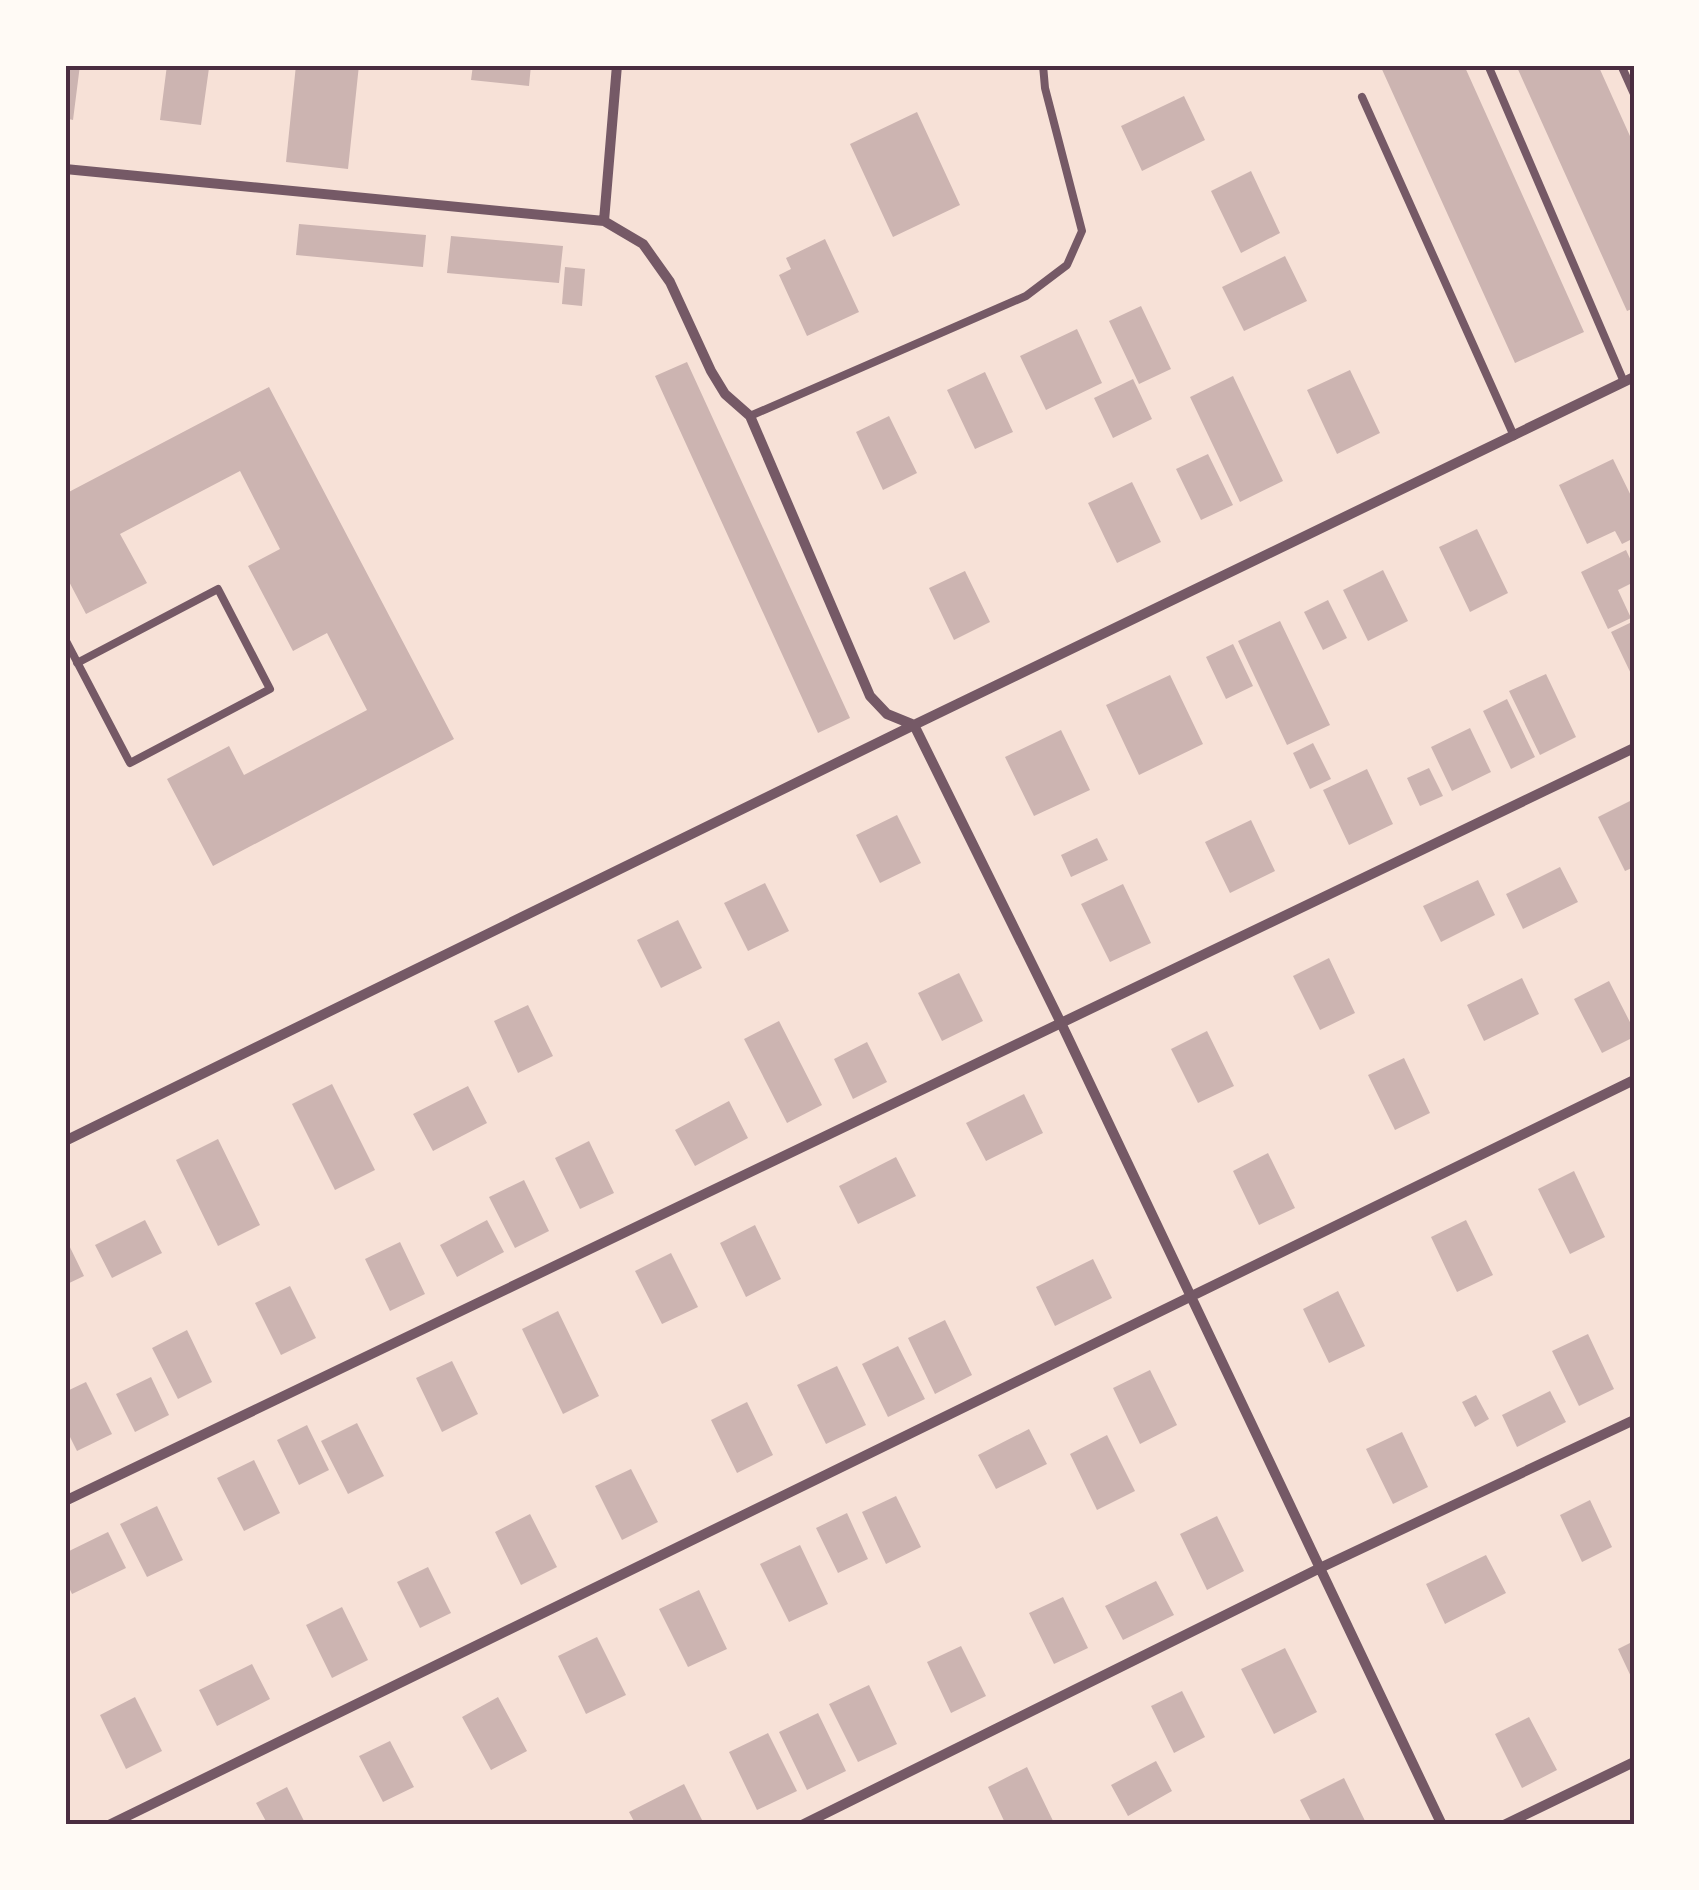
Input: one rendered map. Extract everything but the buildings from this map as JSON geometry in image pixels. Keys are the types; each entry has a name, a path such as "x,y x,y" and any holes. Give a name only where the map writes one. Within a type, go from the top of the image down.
{"street":[{"path":"604,220 616,65"},
{"path":"65,169 604,220 643,244 670,282 725,394 750,416 870,696 887,714 914,725 1061,1023 1442,1825"},
{"path":"65,1141 1629,380"},
{"path":"65,1501 1634,748"},
{"path":"109,1825 1634,1080"},
{"path":"802,1825 1320,1568 1634,1420"},
{"path":"1504,1825 1634,1762"}],"lane":[{"path":"750,416 1026,296 1067,265 1082,231 1042,65"},
{"path":"1488,65 1629,380"},
{"path":"1620,65 1634,94"},
{"path":"1362,97 1514,436"},
{"path":"65,639 77,663 130,763 270,689 218,589 77,663"}]}
